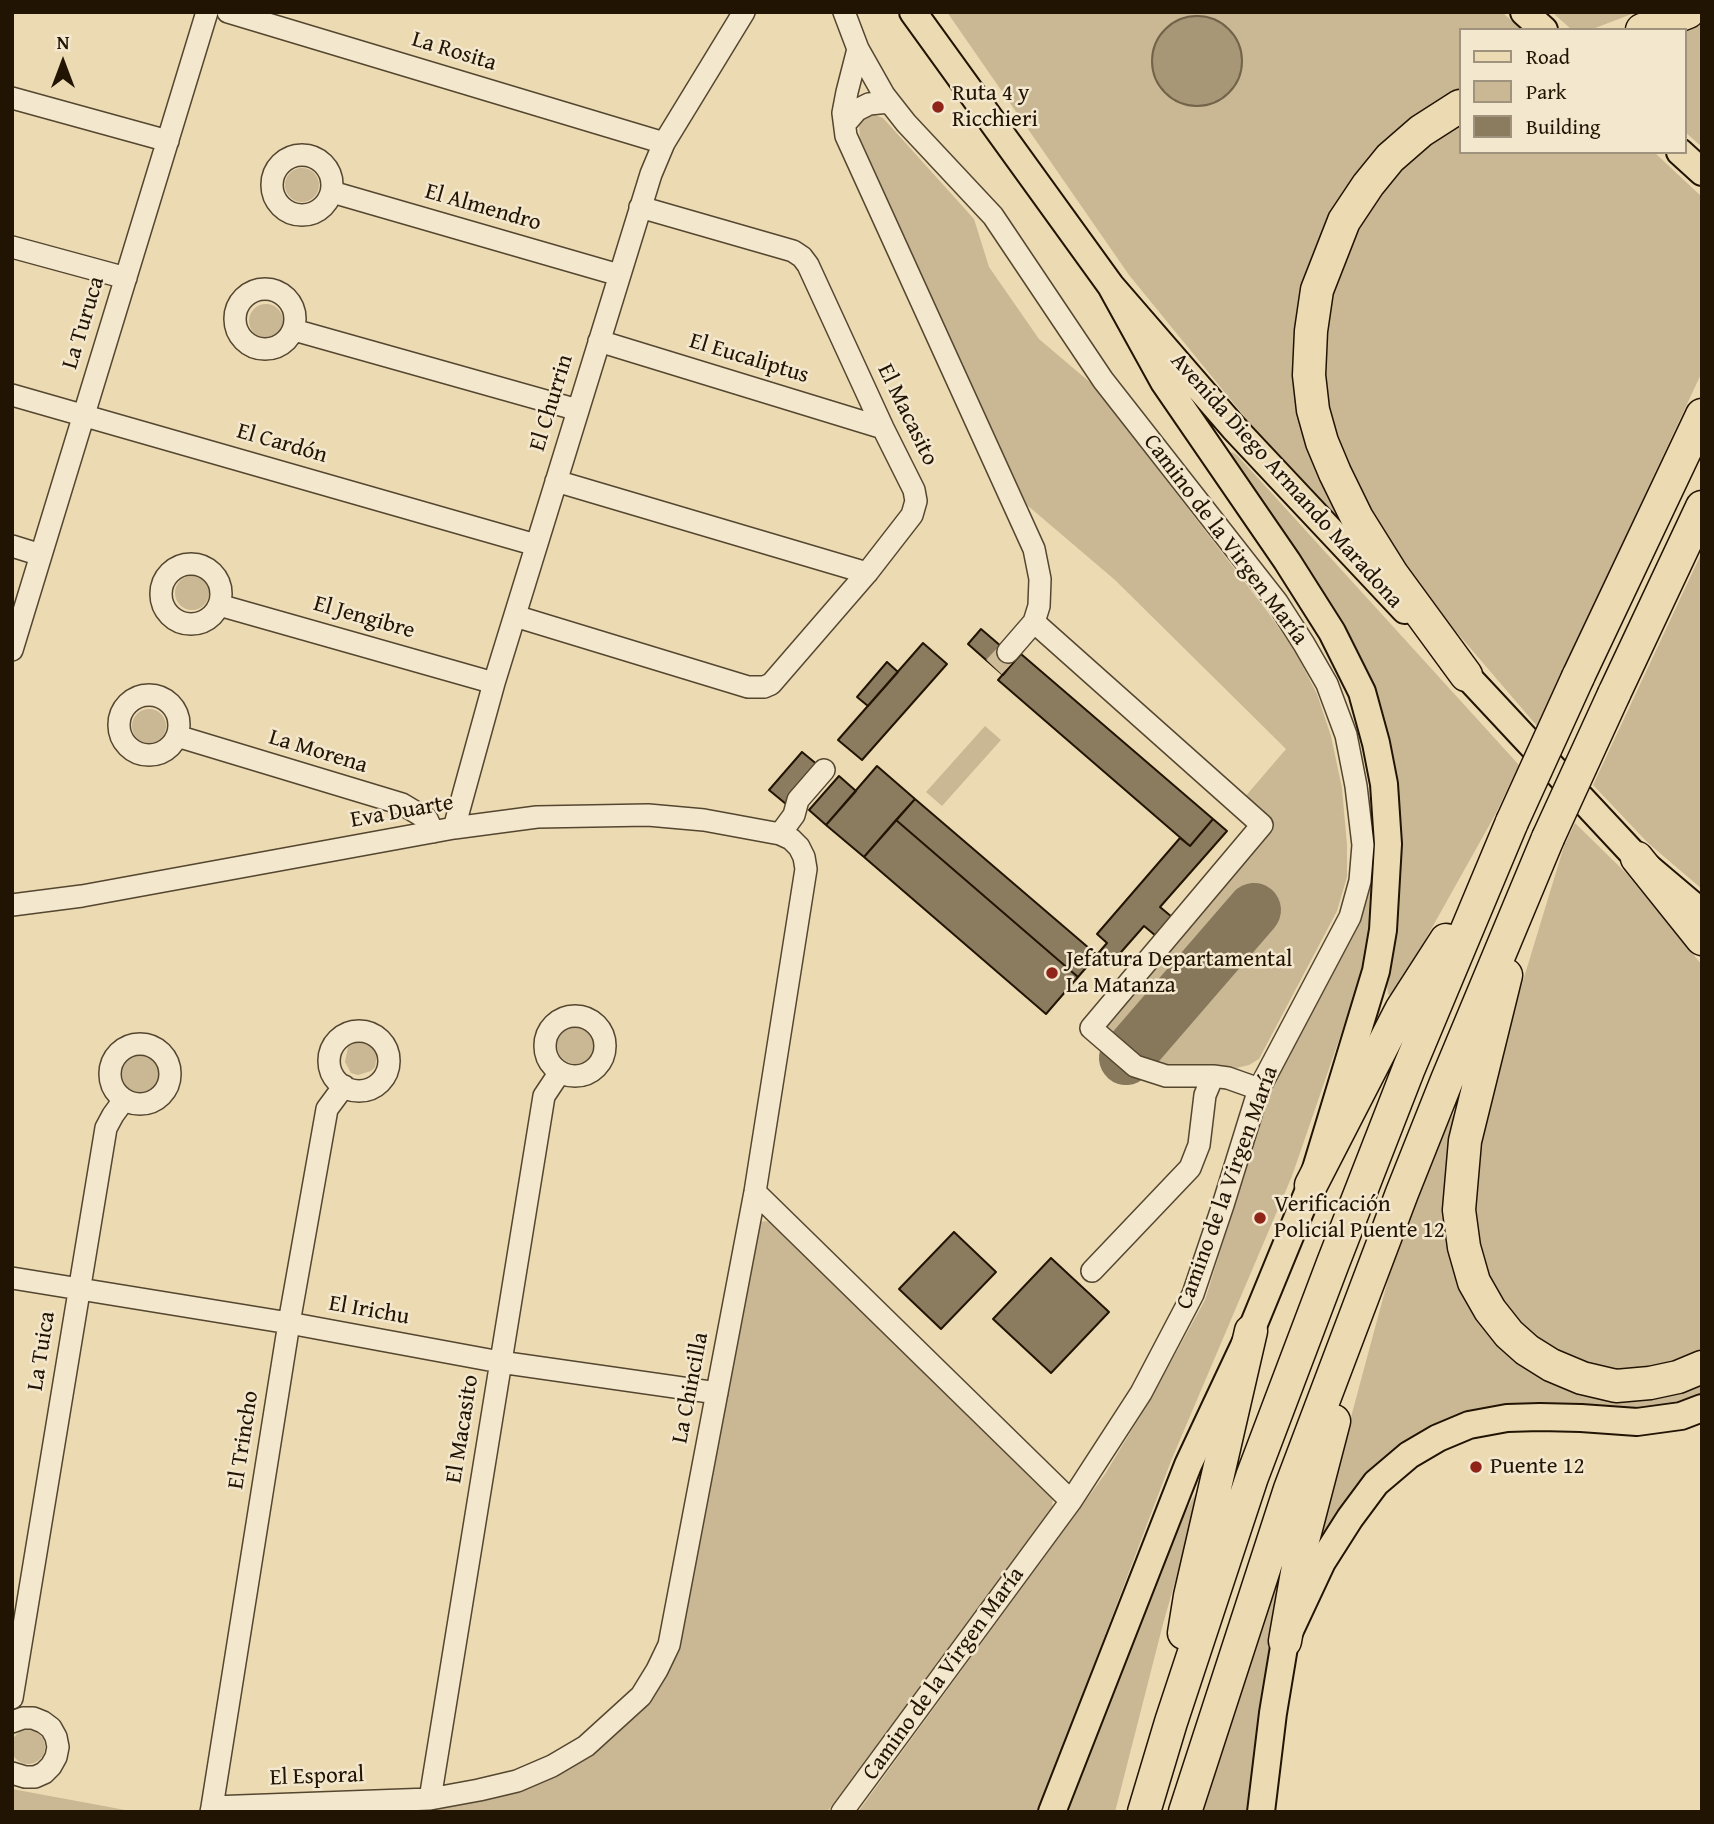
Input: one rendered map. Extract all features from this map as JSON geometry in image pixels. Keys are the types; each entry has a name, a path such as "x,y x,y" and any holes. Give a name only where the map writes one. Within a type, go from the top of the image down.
{"highway":[{"path":"1647,28 1688,12"},
{"path":"1458,107 1421,131 1390,158 1344,221 1317,290 1311,331 1309,375 1322,442 1357,517 1392,574 1466,675"},
{"path":"1144,1812 1252,1477 1409,1068 1512,822 1702,415"},
{"path":"1185,1812 1290,1489 1354,1316 1442,1093 1548,838 1702,507"},
{"path":"1637,858 1702,939"},
{"path":"1311,1185 1401,1010 1492,867"},
{"path":"1517,911 1503,992 1465,1141 1460,1210 1464,1247 1474,1282 1490,1310 1509,1334 1527,1350 1551,1365 1582,1378 1616,1386 1650,1383 1678,1377 1702,1367"},
{"path":"1285,1640 1301,1544 1333,1428 1354,1316"},
{"path":"1171,1722 1190,1597 1251,1331"}],"main road":[{"name":"Avenida Diego Armando Maradona","path":"913,12 1111,286 1234,428 1637,858 1702,913"},
{"path":"1524,12 1542,28"},
{"path":"1682,154 1702,172"},
{"path":"1052,1812 1188,1465 1251,1331 1311,1185 1376,971 1383,930 1388,844 1384,785 1377,743 1362,692 1332,632 1287,561 1164,382 1111,286"},
{"path":"1261,1812 1285,1640 1322,1562 1350,1518 1377,1483 1409,1455 1438,1438 1469,1425 1507,1418 1581,1418 1637,1422 1681,1416 1702,1408"}],"street":[{"name":"La Turuca","path":"12,650 207,12"},
{"name":"La Rosita","path":"228,12 664,143"},
{"name":"El Churrin","path":"444,830 494,683 651,174 664,143 744,12"},
{"name":"Camino de la Virgen María","path":"842,1812 1071,1501 1141,1393 1193,1294 1258,1089 1350,917 1360,881 1363,845 1346,735 1327,684 1304,644 1277,602 1103,380 993,216 889,102 858,50 844,12"},
{"path":"858,50 843,113 846,136 1034,549 1040,579 1039,606 1034,622 1007,652"},
{"path":"12,98 167,141"},
{"path":"845,124 857,110 869,104 889,102"},
{"name":"El Almendro","path":"332,192 619,275"},
{"name":"El Macasito","path":"514,616 748,687 764,687 771,684 867,573 912,515 916,501 914,490 802,257 793,251 640,207"},
{"path":"12,247 126,278"},
{"path":"293,330 578,410"},
{"name":"El Eucaliptus","path":"599,341 883,428"},
{"name":"El Cardón","path":"12,395 536,545"},
{"path":"556,481 867,573"},
{"path":"12,546 41,555"},
{"name":"El Jengibre","path":"219,605 494,683"},
{"path":"1034,622 1262,825 1091,1028 1135,1066 1166,1076 1228,1078 1258,1089"},
{"name":"La Morena","path":"177,736 401,804 444,830"},
{"path":"780,834 794,815 798,800 824,770"},
{"name":"Eva Duarte","path":"12,905 82,896 444,830 537,817 648,815 704,820 780,834 799,847"},
{"name":"La Chincilla","path":"430,1798 517,1781 552,1766 586,1746 641,1696 668,1645 755,1192 806,869 799,847"},
{"name":"El Macasito","path":"430,1798 544,1096 560,1072"},
{"path":"1092,1271 1190,1168 1199,1144 1205,1096 1213,1076"},
{"name":"El Trincho","path":"211,1809 289,1324 327,1109 344,1086"},
{"name":"La Tuica","path":"13,1697 106,1128 124,1100"},
{"path":"755,1192 1071,1501"},
{"name":"El Irichu","path":"12,1278 500,1362 717,1393"},
{"path":"13,1697 33,1718"},
{"path":"12,1722 23,1718 43,1721 51,1728 58,1747 57,1757 44,1773 35,1777 12,1773"},
{"name":"El Esporal","path":"211,1809 430,1798"}],"green space":[{"path":"947,12 1502,12 1520,28 1458,28 1458,96 1303,287 1295,335 1293,380 1304,440 1326,487 1356,539 1257,432 1129,275"},
{"path":"1552,12 1637,12 1595,28 1570,28"},
{"path":"1702,18 1702,147 1686,133 1686,29"},
{"path":"867,115 883,118 974,219 989,267 1039,339 1092,384 1267,611 1296,653 1317,694 1331,736 1342,788 1347,877 1337,911 1259,1059 1249,1065 1232,1069 1171,1069 1141,1059 1107,1030 1105,1024 1272,822 1244,798 1286,749 1115,580 1027,505 860,138 859,124"},
{"path":"1458,121 1458,154 1656,154 1702,197 1702,372 1537,726 1441,614 1392,551 1352,482 1332,435 1323,381 1329,292 1356,225 1400,166"},
{"path":"302,168 314,173 319,185 314,197 302,202 290,197 285,185 290,173"},
{"path":"266,304 278,309 283,321 278,333 266,338 254,333 249,321 254,309"},
{"path":"1232,452 1519,765 1495,815 1396,992 1390,995 1387,985 1399,901 1400,844 1395,786 1231,460"},
{"path":"1702,552 1702,889 1648,843 1593,785"},
{"path":"192,576 204,581 209,593 204,605 192,610 180,605 175,593 180,581"},
{"path":"149,709 161,714 166,726 161,738 149,743 137,738 132,726 137,714"},
{"path":"985,726 1001,740 942,806 926,792"},
{"path":"1575,823 1626,873 1702,965 1702,1355 1648,1372 1585,1369 1516,1328 1472,1245 1474,1142 1564,846"},
{"path":"1374,869 1373,898 1363,970 1292,1176 1171,1461 1038,1812 858,1812 1105,1474 1150,1400 1205,1300 1269,1094 1360,923"},
{"path":"576,1026 590,1031 595,1045 590,1059 576,1064 562,1059 557,1045 562,1031"},
{"path":"358,1041 370,1044 377,1054 375,1067 358,1075 351,1073 345,1062 348,1047"},
{"path":"141,1055 155,1060 160,1074 155,1088 141,1093 127,1088 122,1074 127,1060"},
{"path":"1454,1113 1456,1247 1546,1373 1702,1380 1702,1397 1678,1406 1635,1412 1467,1413 1324,1536 1320,1532 1389,1276 1441,1135"},
{"path":"766,1221 1053,1496 1052,1509 827,1812 349,1812 521,1790 649,1702 757,1228 761,1222"},
{"path":"1195,1494 1191,1526 1115,1812 1065,1812 1180,1522"},
{"path":"1292,1527 1248,1812 1199,1812"},
{"path":"28,1730 40,1735 45,1747 40,1759 28,1764 16,1759 11,1747 16,1735"},
{"path":"12,1789 136,1812 12,1812"}],"shaded area":[{"path":"1197,16 1214,20 1229,29 1238,44 1242,61 1238,78 1229,93 1214,102 1197,106 1180,102 1165,93 1156,78 1152,61 1156,44 1165,29 1180,20"}],"building":[{"path":"981,629 1016,659 1003,675 968,644"},
{"path":"923,643 947,664 862,760 838,740"},
{"path":"1021,654 1213,819 1190,846 998,680"},
{"path":"887,662 898,672 868,706 857,697"},
{"path":"802,752 819,766 786,804 769,790"},
{"path":"877,766 915,799 864,857 826,825"},
{"path":"839,776 856,791 826,825 809,810"},
{"path":"915,799 1097,955 1078,977 896,820"},
{"path":"1213,819 1227,831 1160,907 1172,917 1156,936 1144,926 1108,967 1095,957 1107,943 1097,934 1180,838 1190,846"},
{"path":"896,820 1078,977 1046,1014 864,857"},
{"path":"954,1232 996,1272 941,1329 899,1289"},
{"path":"1051,1258 1109,1312 1051,1373 993,1319"}],"taxiway":[{"path":"1126,1058 1254,910"}],"tunnel":[{"path":"994,667 1008,652"}],"place":[{"name":"Ruta 4 y Ricchieri","path":"938,107"},
{"name":"Jefatura Departamental La Matanza","path":"1052,973"},
{"name":"Verificación Policial Puente 12","path":"1260,1218"},
{"name":"Puente 12","path":"1476,1467"}]}
